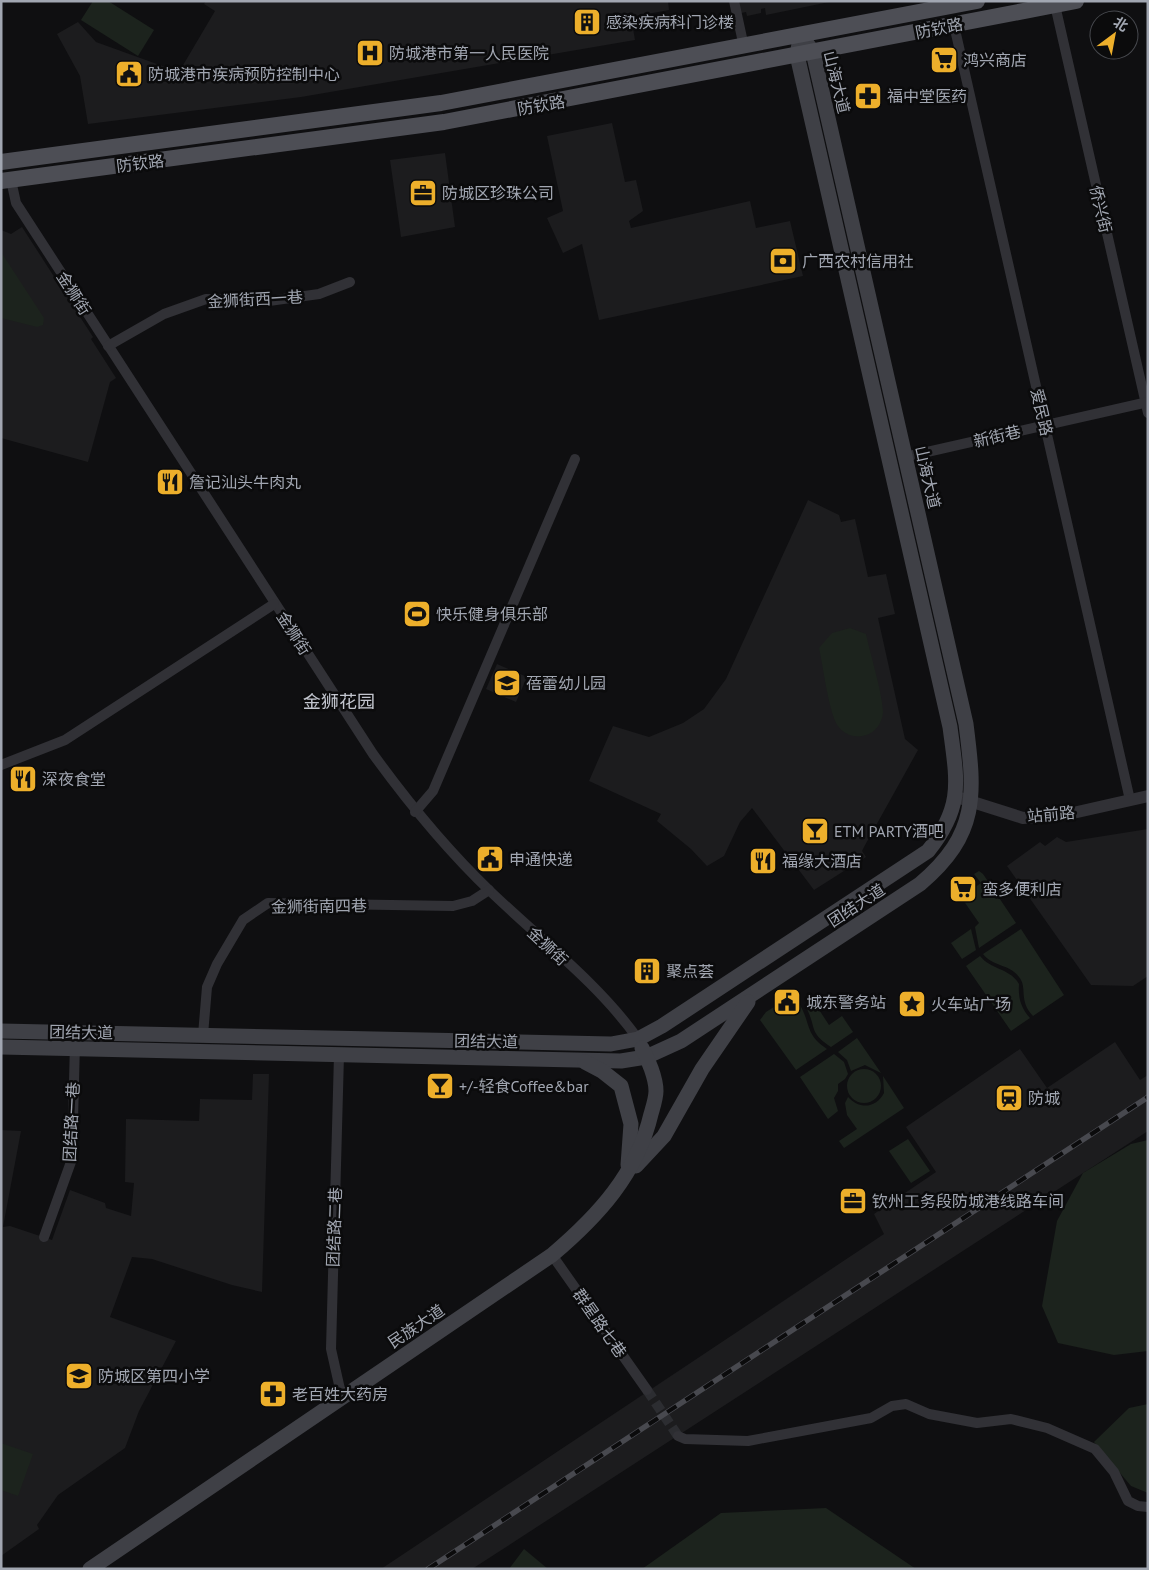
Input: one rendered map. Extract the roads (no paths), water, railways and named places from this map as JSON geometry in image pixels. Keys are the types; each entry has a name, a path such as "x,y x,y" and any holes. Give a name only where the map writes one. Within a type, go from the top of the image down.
{"main road":[{"name":"防钦路","path":"1,162 441,104 977,1"},
{"name":"防钦路","path":"6,180 444,122 1076,1"},
{"name":"山海大道","path":"801,35 814,52 966,724 972,770 972,802 958,840 941,864 920,884"},
{"name":"山海大道","path":"801,35 797,55 950,727 956,797 949,820 943,832 928,851 907,866"},
{"name":"团结大道","path":"1,1031 611,1044 638,1040 907,866"},
{"name":"团结大道","path":"1,1047 621,1061 646,1057 681,1041 920,884"},
{"path":"627,1176 664,1136 702,1069 755,992"},
{"name":"民族大道","path":"90,1569 552,1255 579,1232 610,1200 627,1176 647,1132 656,1091 646,1057 638,1040"},
{"path":"581,1060 602,1071 621,1086 631,1124 627,1176"}],"street":[{"path":"734,1 744,46"},
{"name":"侨兴街","path":"1055,5 1148,413"},
{"name":"爱民路","path":"954,25 1130,800"},
{"name":"金狮街","path":"6,180 16,203 274,604 373,754 415,812 489,890 620,1013 638,1040"},
{"name":"金狮街西一巷","path":"108,346 164,314 206,299 268,301 319,294 350,282"},
{"name":"新街巷","path":"905,457 1146,402"},
{"path":"415,812 433,790 575,459"},
{"path":"1,765 65,740 274,604"},
{"name":"站前路","path":"956,797 1023,818 1064,815 1148,796"},
{"name":"金狮街南四巷","path":"203,1035 207,987 217,964 243,920 268,904 453,906 472,901 489,890"},
{"name":"团结路一巷","path":"44,1237 72,1159 75,1032"},
{"name":"团结路二巷","path":"339,1055 331,1349 342,1398"},
{"name":"群星路七巷","path":"552,1255 647,1390"},
{"path":"678,1436 685,1439 748,1441 871,1418 892,1406 906,1404 929,1414 977,1423 1011,1419 1047,1428 1095,1449 1114,1472 1128,1501 1138,1506 1148,1507"}],"tunnel":[{"path":"647,1390 678,1436"}],"railway":[{"path":"428,1569 1148,1097"}],"place":[{"name":"感染疾病科门诊楼","path":"587,22"},
{"name":"防城港市第一人民医院","path":"370,53"},
{"name":"鸿兴商店","path":"944,60"},
{"name":"防城港市疾病预防控制中心","path":"129,74"},
{"name":"福中堂医药","path":"868,96"},
{"name":"防城区珍珠公司","path":"423,193"},
{"name":"广西农村信用社","path":"783,261"},
{"name":"詹记汕头牛肉丸","path":"170,482"},
{"name":"快乐健身俱乐部","path":"417,614"},
{"name":"蓓蕾幼儿园","path":"507,683"},
{"name":"深夜食堂","path":"23,779"},
{"name":"ETM PARTY酒吧","path":"815,831"},
{"name":"申通快递","path":"490,859"},
{"name":"福缘大酒店","path":"763,861"},
{"name":"蛮多便利店","path":"963,889"},
{"name":"聚点荟","path":"647,971"},
{"name":"城东警务站","path":"787,1002"},
{"name":"火车站广场","path":"912,1004"},
{"name":"+/-轻食Coffee&bar","path":"440,1086"},
{"name":"防城","path":"1009,1098"},
{"name":"钦州工务段防城港线路车间","path":"853,1201"},
{"name":"防城区第四小学","path":"79,1376"},
{"name":"老百姓大药房","path":"273,1394"}],"district":[{"name":"金狮花园","path":"339,702"}]}
